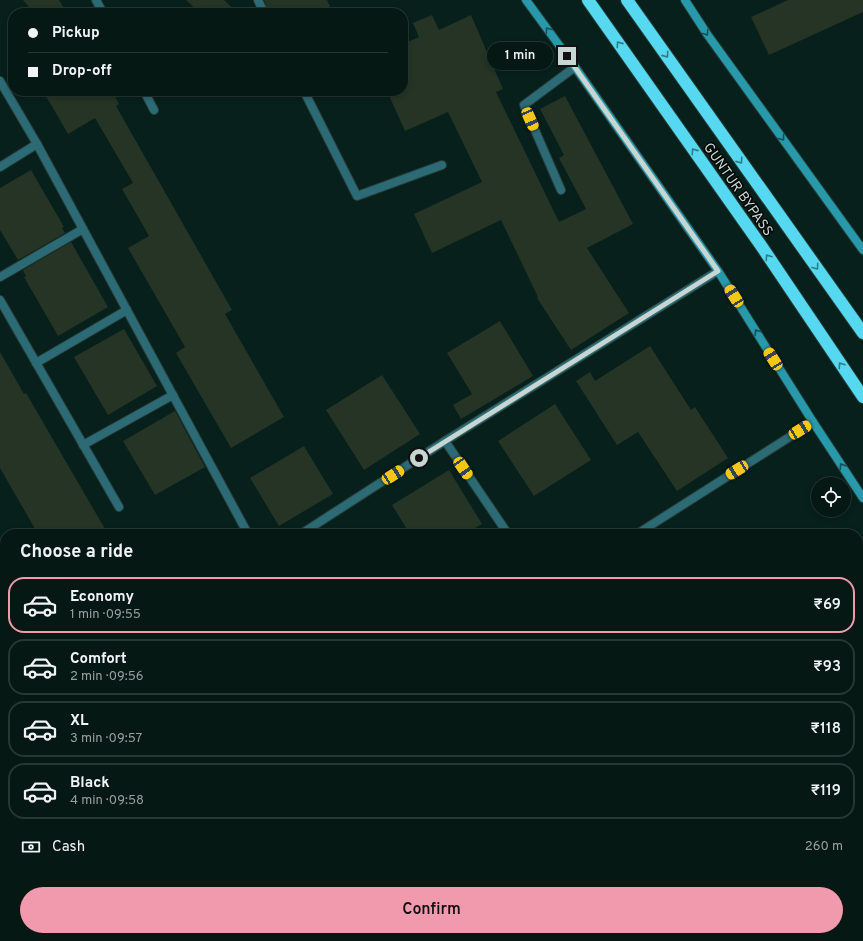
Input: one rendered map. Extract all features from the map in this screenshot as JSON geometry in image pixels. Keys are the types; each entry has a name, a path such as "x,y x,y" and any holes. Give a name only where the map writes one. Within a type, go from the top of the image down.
{"highway":[{"name":"GUNTUR BYPASS","path":"588,0 762,247 863,397"},
{"name":"GUNTUR BYPASS","path":"627,0 863,333"}],"street":[{"path":"526,0 575,67 718,271 813,422 863,498"},
{"path":"685,0 707,34 863,250"}],"lane":[{"path":"561,190 524,105 575,67"},
{"path":"0,80 8,94"},
{"path":"9,96 37,144 245,529"},
{"path":"147,96 154,110"},
{"path":"306,96 356,196 442,165"},
{"path":"0,167 37,144"},
{"path":"0,277 83,229"},
{"path":"309,529 445,441 718,271"},
{"path":"0,300 119,507"},
{"path":"36,363 127,310"},
{"path":"83,445 173,395"},
{"path":"645,529 813,422"},
{"path":"445,441 505,529"}],"building":[{"path":"23,0 59,0 64,8 30,8"},
{"path":"186,0 224,0 233,8 195,8"},
{"path":"264,0 327,0 331,8 267,8"},
{"path":"788,0 863,0 863,12 769,55 751,17"},
{"path":"432,15 439,30 471,15 503,89 496,92 559,222 586,209 559,158 564,155 540,109 565,96 633,224 587,248 629,313 571,350 537,298 538,297 501,220 432,253 414,214 482,182 448,112 405,131 389,96 408,96 408,42 419,37 413,23"},
{"path":"46,96 115,96 119,104 116,106 232,310 225,314 284,417 231,448 176,353 185,347 128,248 149,236 122,189 133,183 95,118 68,134"},
{"path":"31,170 64,227 62,228 65,233 18,260 0,230 0,188"},
{"path":"71,242 108,307 58,336 24,277 26,276 23,270"},
{"path":"500,321 533,376 461,419 453,405 472,394 447,353"},
{"path":"124,329 157,386 108,415 74,357"},
{"path":"650,346 691,410 695,407 728,458 677,491 638,432 617,445 576,381 590,372 595,381"},
{"path":"0,352 24,394 26,393 105,529 35,529 0,468"},
{"path":"382,375 420,434 364,470 326,410"},
{"path":"555,404 591,460 534,496 498,441"},
{"path":"175,411 205,467 155,495 123,441"},
{"path":"304,446 333,494 279,526 250,478"},
{"path":"449,470 482,524 474,529 407,529 392,505"}],"route":[{"path":"419,458 718,271 567,56"}]}
